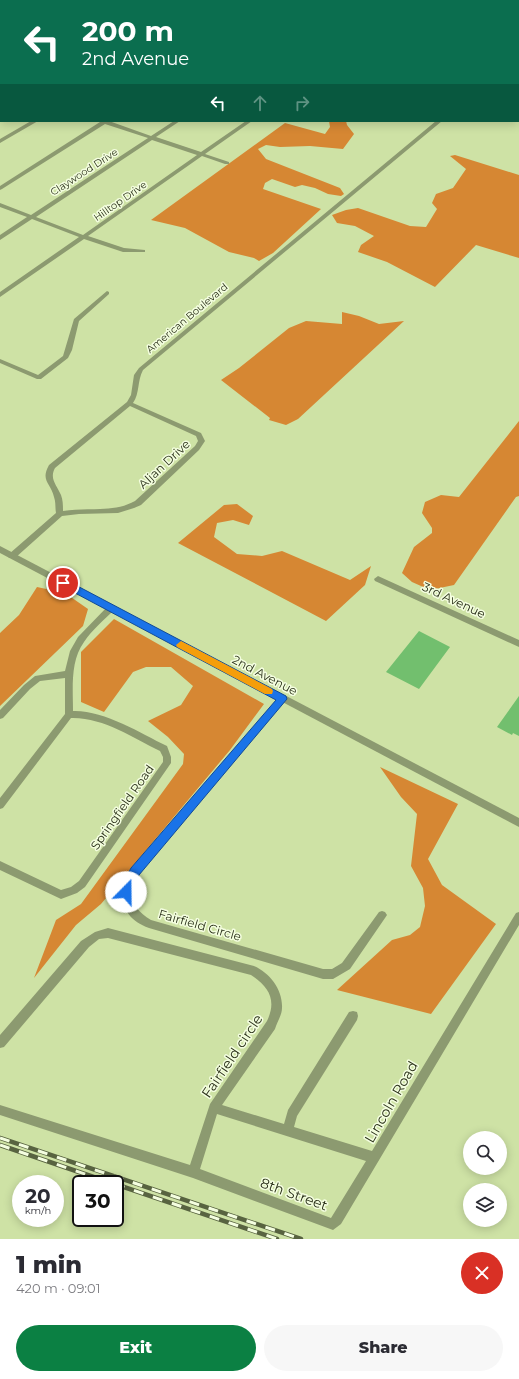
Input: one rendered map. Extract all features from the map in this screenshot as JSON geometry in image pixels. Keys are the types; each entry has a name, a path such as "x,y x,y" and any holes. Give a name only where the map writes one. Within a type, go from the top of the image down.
{"street":[{"path":"0,142 33,122"},
{"path":"0,188 102,122"},
{"path":"107,122 227,163"},
{"name":"Claywood Drive","path":"0,238 176,122"},
{"name":"Hilltop Drive","path":"0,295 248,122"},
{"name":"American Boulevard","path":"130,404 135,391 135,376 141,369 438,122"},
{"path":"0,204 84,237 123,250 144,251"},
{"path":"0,361 39,378 66,358 76,320 108,294"},
{"path":"4,553 60,514 58,497 49,479 48,472 52,467 123,408 130,404"},
{"name":"Aljan Drive","path":"60,514 81,511 118,511 129,508 138,503 187,458 202,442 200,435 130,404"},
{"name":"2nd Avenue","path":"4,553 519,823"},
{"name":"3rd Avenue","path":"378,579 519,644"},
{"path":"0,805 69,715 69,674 77,645 111,608"},
{"path":"0,716 27,687 38,678 69,674"},
{"name":"Fairfield Circle","path":"282,699 135,872 128,883 126,892 132,911 140,919 149,924 323,974 333,974 346,966 382,915"},
{"name":"Springfield Road","path":"0,865 61,895 74,890 82,884 167,763 167,757 164,749 99,718 84,714 69,715"},
{"name":"Lincoln Road","path":"214,1108 375,1158 515,931 519,916"},
{"name":"Fairfield circle","path":"0,1043 84,944 90,939 103,933 108,933 254,971 267,980 275,994 277,1008 276,1016 214,1108 193,1172"},
{"path":"288,1131 292,1114 353,1016"},
{"path":"0,1110 193,1172"},
{"name":"8th Street","path":"193,1172 333,1224 337,1220 375,1158"}],"shaded area":[{"path":"329,122 346,122 354,134 343,149 310,146 280,147 266,145 258,149 266,159 340,188 344,194 341,196 328,194 315,188 302,185 295,187 272,179 265,183 263,189 321,209 273,253 259,261 254,258 229,252 185,228 151,220 285,123 325,134 330,127"},
{"path":"455,155 519,175 519,258 476,245 435,287 387,262 358,252 361,245 374,236 355,226 337,223 332,215 358,208 410,226 426,227 437,209 432,203 436,194 453,188 466,169 450,156"},
{"path":"342,312 359,316 379,324 404,321 298,419 286,425 269,420 270,418 221,380 239,368 289,328 306,321 342,324"},
{"path":"519,421 519,496 516,497 454,585 430,590 412,582 402,573 414,547 432,533 432,528 422,513 425,502 441,495 459,497"},
{"path":"237,504 253,516 249,525 233,520 217,523 214,537 237,554 262,556 282,551 350,580 371,566 365,585 326,621 178,543 224,505"},
{"path":"37,587 65,593 88,609 83,626 0,706 0,633 19,615"},
{"path":"114,619 264,704 230,750 101,904 76,925 34,978 56,920 81,904 183,764 184,754 168,737 148,721 181,705 193,686 171,667 146,667 133,672 104,712 81,702 81,652"},
{"path":"380,767 458,804 428,859 442,885 496,924 431,1014 337,990 392,940 410,935 420,927 425,906 423,888 411,866 417,814 401,797"}],"building":[{"path":"419,631 450,647 419,689 386,672"},
{"path":"519,696 519,736 513,733 512,735 497,727"}],"railway":[{"path":"0,1138 301,1239"},
{"path":"0,1145 88,1175"},
{"path":"124,1187 277,1239"}],"slow traffic":[{"path":"181,645 269,691"}],"route":[{"path":"63,583 282,699 135,872 128,883 126,892"}]}
